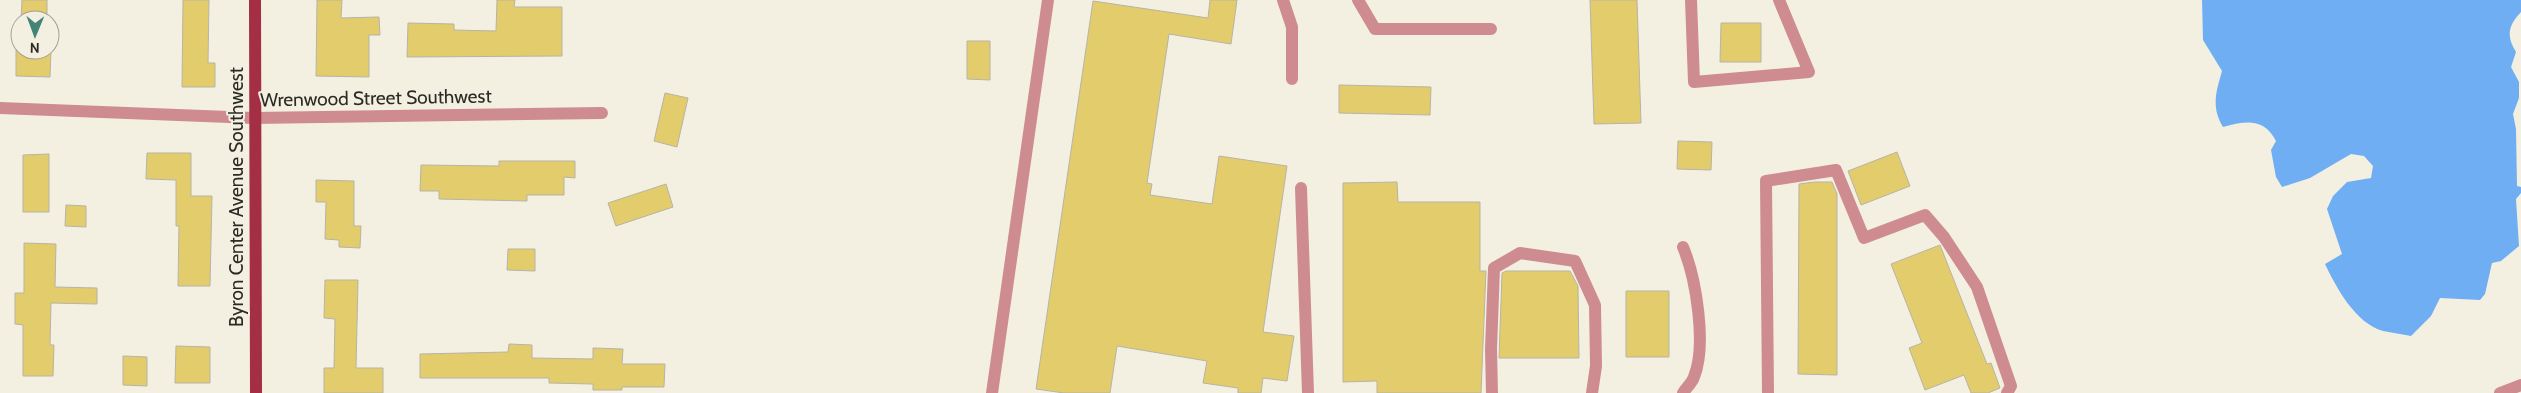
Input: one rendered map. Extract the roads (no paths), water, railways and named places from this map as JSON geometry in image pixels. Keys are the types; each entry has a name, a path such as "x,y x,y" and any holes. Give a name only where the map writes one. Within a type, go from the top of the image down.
{"main road":[{"name":"Byron Center Avenue Southwest","path":"255,0 256,393"}],"street":[{"path":"992,393 1048,0"},
{"path":"1283,0 1292,27 1292,79"},
{"path":"1358,0 1375,29 1491,29"},
{"path":"1691,0 1694,82 1808,72 1779,0"},
{"name":"Wrenwood Street Southwest","path":"0,108 254,118 602,113"},
{"path":"1768,393 1766,181 1836,170 1864,238 1925,215 1944,237 1977,286 2011,386 2007,393"},
{"path":"1301,188 1308,393"},
{"path":"1683,247 1688,259 1698,309 1699,352 1694,378 1683,393"},
{"path":"1492,393 1491,349 1494,268 1520,253 1575,260 1595,305 1596,366 1592,393"},
{"path":"2500,393 2521,384"}],"water":[{"path":"2202,0 2521,0 2521,12 2513,22 2510,31 2511,41 2516,52 2511,67 2519,82 2519,98 2513,114 2516,129 2517,186 2521,187 2521,193 2516,199 2519,246 2501,261 2492,263 2485,294 2480,300 2440,298 2431,316 2411,336 2383,331 2373,327 2355,312 2341,293 2325,264 2342,254 2327,209 2333,196 2347,182 2371,178 2373,166 2364,156 2351,154 2310,178 2282,187 2276,177 2271,150 2276,141 2271,133 2260,124 2246,122 2223,127 2219,120 2216,99 2222,71 2203,40"}]}
